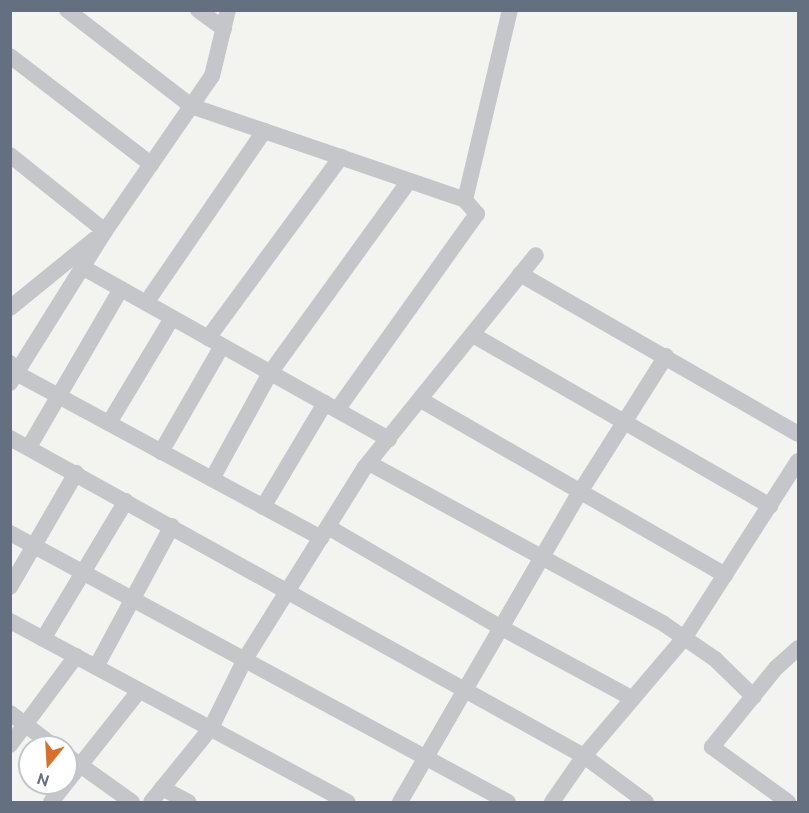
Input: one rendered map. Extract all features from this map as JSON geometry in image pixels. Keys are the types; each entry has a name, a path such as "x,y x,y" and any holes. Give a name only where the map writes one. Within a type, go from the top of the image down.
{"street":[{"path":"67,10 191,106 465,200 477,214 331,407 263,507"},
{"path":"198,10 224,28"},
{"path":"228,10 212,76 105,231 12,373 58,395 263,507 325,533 633,699"},
{"path":"465,200 510,10"},
{"path":"10,56 151,164"},
{"path":"146,303 264,131"},
{"path":"10,155 105,231"},
{"path":"161,452 215,342 341,158"},
{"path":"212,479 270,373 409,181"},
{"path":"10,308 105,231"},
{"path":"151,802 211,728 245,659 369,463 536,255"},
{"path":"82,267 389,439"},
{"path":"520,274 798,434"},
{"path":"29,447 121,289"},
{"path":"109,423 172,318"},
{"path":"473,335 770,506"},
{"path":"400,802 462,691 580,492 666,356"},
{"path":"421,400 725,575"},
{"path":"10,438 172,526 462,691 584,756 646,802"},
{"path":"369,463 685,637 715,658 754,697"},
{"path":"552,802 584,756 685,637 797,468"},
{"path":"10,587 76,473"},
{"path":"43,639 126,501"},
{"path":"96,666 172,526"},
{"path":"10,533 508,802"},
{"path":"10,621 348,802"},
{"path":"788,802 712,747 776,668 798,648"},
{"path":"10,745 76,656"},
{"path":"51,802 139,692"},
{"path":"10,713 39,735"},
{"path":"80,766 132,802"},
{"path":"162,788 188,802"}]}
